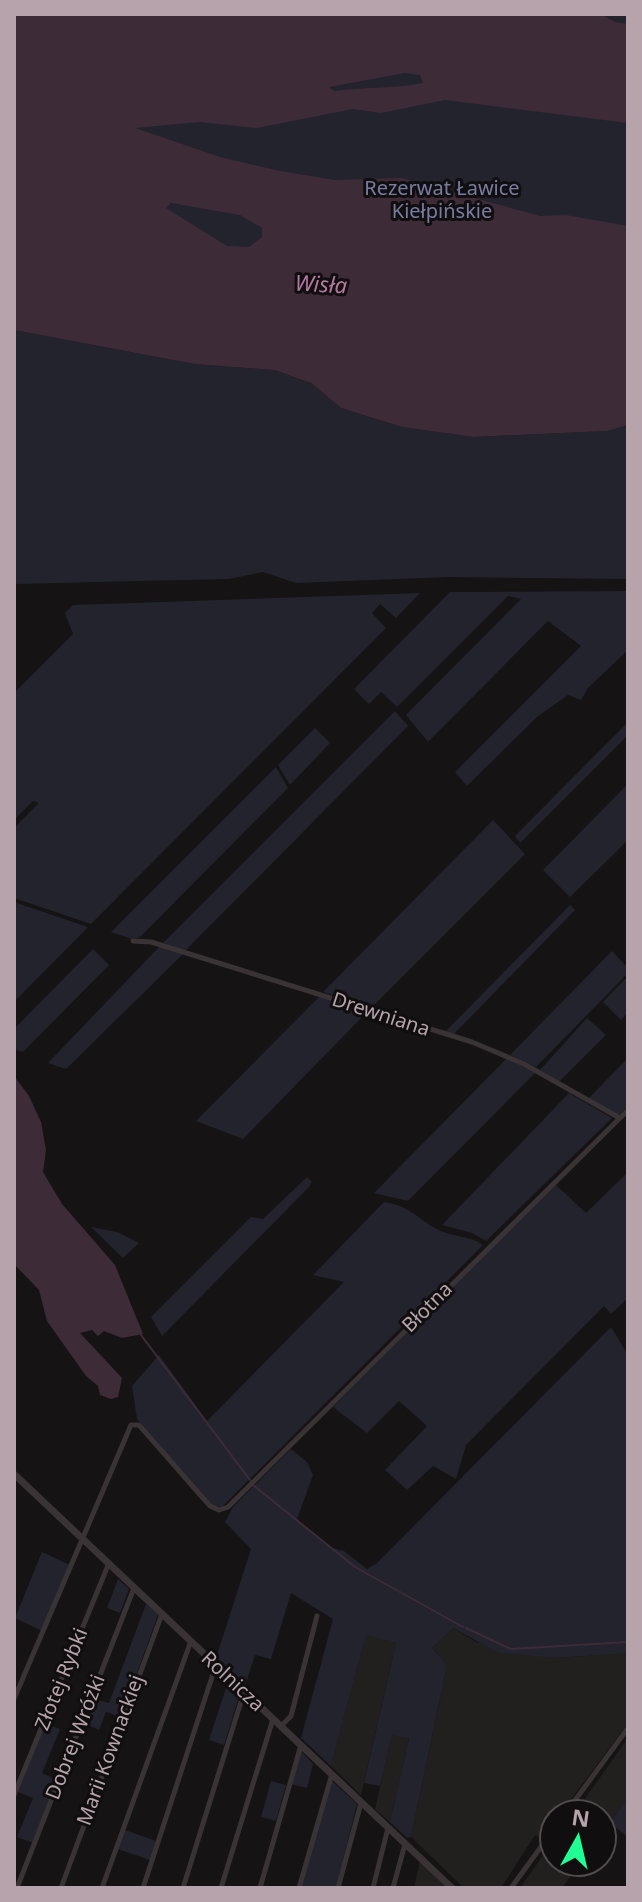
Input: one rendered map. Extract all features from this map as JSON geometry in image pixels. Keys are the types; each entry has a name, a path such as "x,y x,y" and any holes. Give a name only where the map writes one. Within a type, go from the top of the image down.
{"street":[{"name":"Drewniana","path":"133,941 151,942 472,1042 524,1064 618,1117"},
{"name":"Błotna","path":"82,1539 134,1424 210,1506 219,1510 228,1507 628,1110"},
{"name":"Rolnicza","path":"14,1474 452,1888"},
{"path":"14,1699 82,1539"},
{"name":"Złotej Rybki","path":"14,1795 109,1563"},
{"name":"Dobrej Wróżki","path":"17,1888 134,1588"},
{"name":"Marii Kownackiej","path":"61,1888 162,1614"},
{"path":"281,1726 291,1716 317,1616"},
{"path":"102,1888 191,1641"},
{"path":"143,1888 214,1671 218,1667"},
{"path":"183,1888 244,1692"},
{"path":"221,1888 273,1719"},
{"path":"577,1798 628,1728"},
{"path":"260,1888 301,1745"},
{"path":"299,1888 332,1774"},
{"path":"338,1888 361,1803"},
{"path":"373,1888 388,1828"},
{"path":"393,1888 405,1844"},
{"path":"511,1888 538,1851"}],"shaded area":[{"path":"453,1628 476,1642 556,1658 628,1653 628,1723 572,1798 538,1798 538,1837 535,1835 501,1888 464,1888 411,1837 447,1665 432,1648"},
{"path":"366,1634 396,1643 361,1795 331,1766"},
{"path":"392,1734 409,1738 390,1822 375,1809"},
{"path":"628,1738 628,1799 618,1812 618,1798 585,1798"},
{"path":"420,1861 446,1888 414,1888"},
{"path":"538,1862 538,1878 569,1878 562,1888 527,1888 522,1885"}],"green space":[{"name":"Rezerwat Ławice Kiełpińskie","path":"14,14 628,14 628,421 68,305"},
{"path":"14,330 194,364 274,370 311,383 341,408 402,427 473,437 607,431 628,425 628,579 449,577 296,583 263,572 229,579 14,584"},
{"path":"628,591 628,650 588,688 581,700 568,695 537,717 467,786 455,772 581,646 548,621 428,742 406,715 521,599 508,596 397,707 381,692 369,704 354,689 450,592"},
{"path":"420,593 396,618 380,604 372,613 386,628 91,924 14,898 14,828 39,803 33,801 14,820 14,693 73,634 65,613 73,605"},
{"path":"395,711 408,726 185,951 163,943"},
{"path":"628,722 628,735 520,843 515,836"},
{"path":"315,728 330,743 290,785 278,765"},
{"path":"276,767 288,788 140,937 132,939 111,932"},
{"path":"628,784 628,840 570,897 543,870"},
{"path":"493,820 525,854 372,1007 323,992"},
{"path":"14,902 88,927 14,1002"},
{"path":"570,905 575,910 454,1034 445,1032"},
{"path":"160,946 183,954 66,1069 48,1063"},
{"path":"93,949 109,965 23,1052 14,1049 14,1029"},
{"path":"612,951 628,968 628,973 536,1067 510,1055"},
{"path":"628,976 628,1012 621,1020 603,1002"},
{"path":"320,996 369,1010 243,1139 196,1121"},
{"path":"587,1018 606,1035 559,1082 540,1070"},
{"path":"507,1058 535,1073 408,1201 374,1193"},
{"path":"628,1058 628,1106 618,1116 588,1099"},
{"path":"569,1093 612,1118 486,1241 472,1233 442,1225"},
{"path":"628,1172 628,1298 611,1314 604,1306 466,1445 456,1479 433,1466 407,1490 385,1470 427,1426 399,1401 367,1433 333,1407 555,1184 586,1213"},
{"path":"307,1177 312,1182 309,1187 162,1336 151,1317 251,1217 263,1219"},
{"path":"384,1202 409,1210 441,1231 483,1245 222,1507 213,1506 137,1419 132,1386 159,1355 207,1421 344,1282 313,1275"},
{"path":"91,1227 117,1232 139,1243 123,1258"},
{"path":"611,1327 628,1355 628,1653 556,1658 499,1653 453,1628 432,1648 447,1665 411,1837 407,1838 390,1822 409,1738 392,1735 380,1786 364,1783 396,1643 366,1635 331,1766 301,1738 333,1619 291,1593 271,1659 255,1655 245,1686 216,1658 251,1549 225,1522 233,1507 291,1449 307,1462 313,1475 297,1519 332,1548 344,1551 367,1569 377,1563"},
{"path":"42,1552 70,1565 42,1631 15,1618"},
{"path":"118,1579 129,1589 120,1613 107,1608"},
{"path":"146,1604 158,1615 121,1717 106,1712 99,1730 83,1723 92,1698 109,1703"},
{"path":"228,1682 240,1693 224,1745 209,1740"},
{"path":"45,1723 60,1729 42,1773 57,1780 33,1843 17,1837 33,1798 18,1792"},
{"path":"300,1750 313,1764 307,1788 291,1784"},
{"path":"330,1779 357,1804 336,1888 301,1888"},
{"path":"271,1781 286,1785 276,1821 261,1817"},
{"path":"628,1798 628,1837 618,1829 618,1812"},
{"path":"125,1830 156,1841 150,1860 118,1849"}],"water":[{"name":"Rezerwat Ławice Kiełpińskie","path":"14,14 601,14 615,22 628,24 628,123 445,100 381,113 353,109 257,128 199,122 135,128 220,157 280,171 335,180 402,178 540,216 566,215 628,226 628,425 607,431 473,437 402,427 341,408 311,383 274,370 194,364 14,330","holes":["405,73 420,75 423,83 334,91 329,87","171,203 240,215 262,228 262,237 249,247 227,246 166,208"]},
{"path":"14,1076 29,1096 41,1122 46,1150 43,1172 62,1204 115,1265 143,1334 122,1338 104,1331 98,1336 92,1330 80,1333 122,1378 118,1397 111,1399 100,1395 98,1386 86,1376 47,1321 39,1290 14,1264"}],"waterway":[{"path":"141,1335 250,1480"},
{"path":"253,1485 355,1567 463,1627"},
{"path":"466,1628 511,1649 628,1642"}],"water label":[{"name":"Wisła","path":"321,284"}]}
